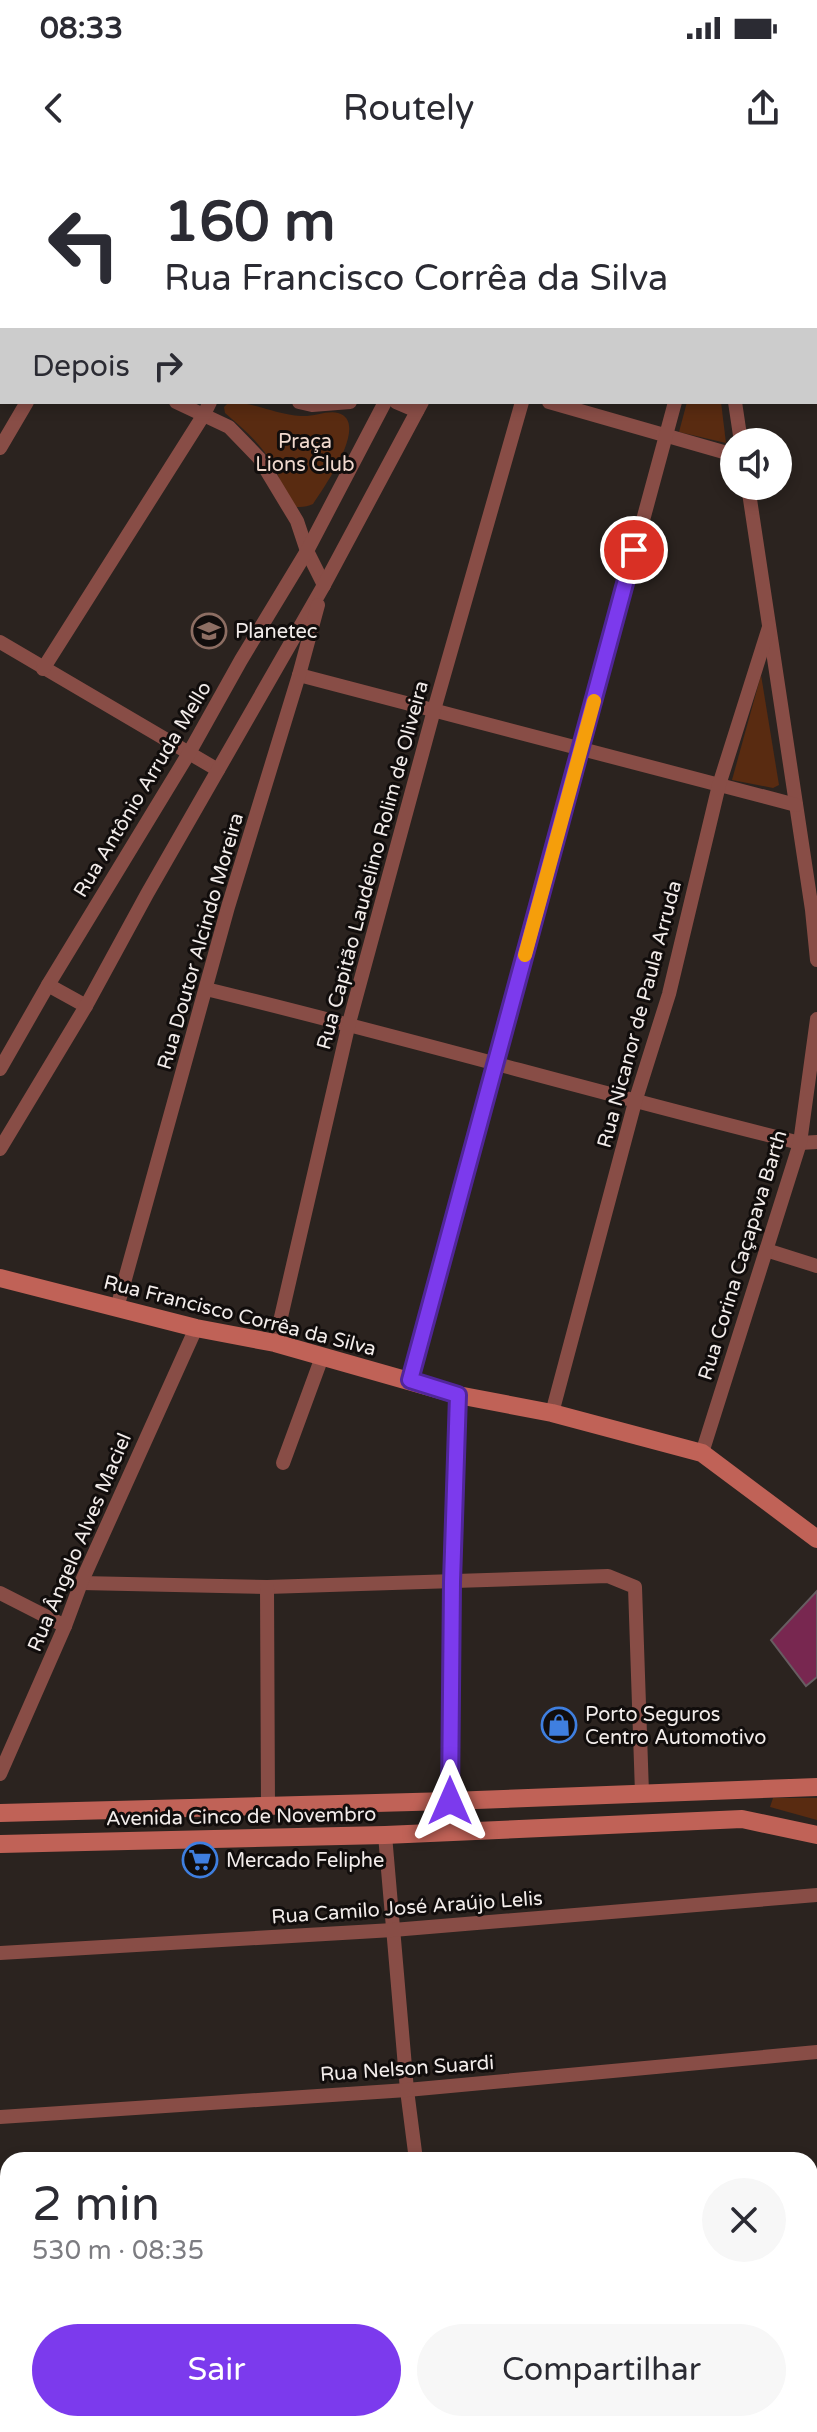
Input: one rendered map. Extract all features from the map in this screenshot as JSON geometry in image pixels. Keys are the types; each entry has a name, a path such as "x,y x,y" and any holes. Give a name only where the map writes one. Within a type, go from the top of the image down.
{"main road":[{"name":"Rua Francisco Corrêa da Silva","path":"0,1278 196,1328 275,1343 458,1395 552,1413 702,1453 817,1539"},
{"name":"Avenida Cinco de Novembro","path":"0,1813 268,1807 817,1787"},
{"name":"Avenida Cinco de Novembro","path":"0,1844 385,1835 742,1819 817,1835"}],"street":[{"path":"0,448 26,404"},
{"path":"180,404 229,427 259,458 297,521 307,551 324,585"},
{"path":"43,669 209,404"},
{"name":"Rua Antônio Arruda Mello","path":"0,1069 307,551 384,404"},
{"name":"Rua Capitão Laudelino Rolim de Oliveira","path":"275,1343 349,1023 521,404"},
{"path":"556,404 720,451"},
{"path":"410,1380 674,404"},
{"path":"735,404 739,428"},
{"path":"0,1149 86,1006 324,585 420,406"},
{"path":"750,500 817,960"},
{"name":"Rua Doutor Alcindo Moreira","path":"117,1308 228,907 324,585"},
{"name":"Rua Nicanor de Paula Arruda","path":"552,1413 635,1102 669,994 719,785 769,627"},
{"path":"0,642 218,770"},
{"path":"299,675 796,805"},
{"path":"48,985 86,1006"},
{"path":"206,989 349,1023 635,1102 800,1143 817,1142"},
{"name":"Rua Corina Caçapava Barth","path":"702,1453 800,1143 817,1019"},
{"path":"766,1250 817,1266"},
{"name":"Rua Ângelo Alves Maciel","path":"0,1774 81,1583 196,1328"},
{"path":"283,1463 322,1357"},
{"path":"448,1832 458,1395"},
{"path":"81,1583 267,1587 608,1576 635,1587 642,1793"},
{"path":"267,1587 268,1807"},
{"path":"0,1593 65,1626"},
{"path":"385,1835 415,2152"},
{"name":"Rua Camilo José Araújo Lelis","path":"0,1953 393,1930 817,1895"},
{"name":"Rua Nelson Suardi","path":"0,2117 407,2090 817,2052"}],"green space":[{"name":"Praça Lions Club","path":"227,404 247,404 306,416 334,412 347,419 347,442 341,457 313,504 298,507 287,501 268,457 248,433 225,413"},
{"path":"686,404 721,404 724,428 720,428 720,442 679,432"},
{"path":"761,675 779,785 773,788 732,780"},
{"path":"773,1798 817,1798 817,1820 770,1807"}],"building":[{"path":"817,1591 817,1677 806,1686 771,1640"}],"slow traffic":[{"path":"525,955 594,701"}],"place":[{"name":"Planetec","path":"209,631"},
{"name":"Porto Seguros Centro Automotivo","path":"559,1725"},
{"name":"Mercado Feliphe","path":"200,1860"}],"route":[{"path":"450,1801 458,1395 410,1380 634,550"}]}
